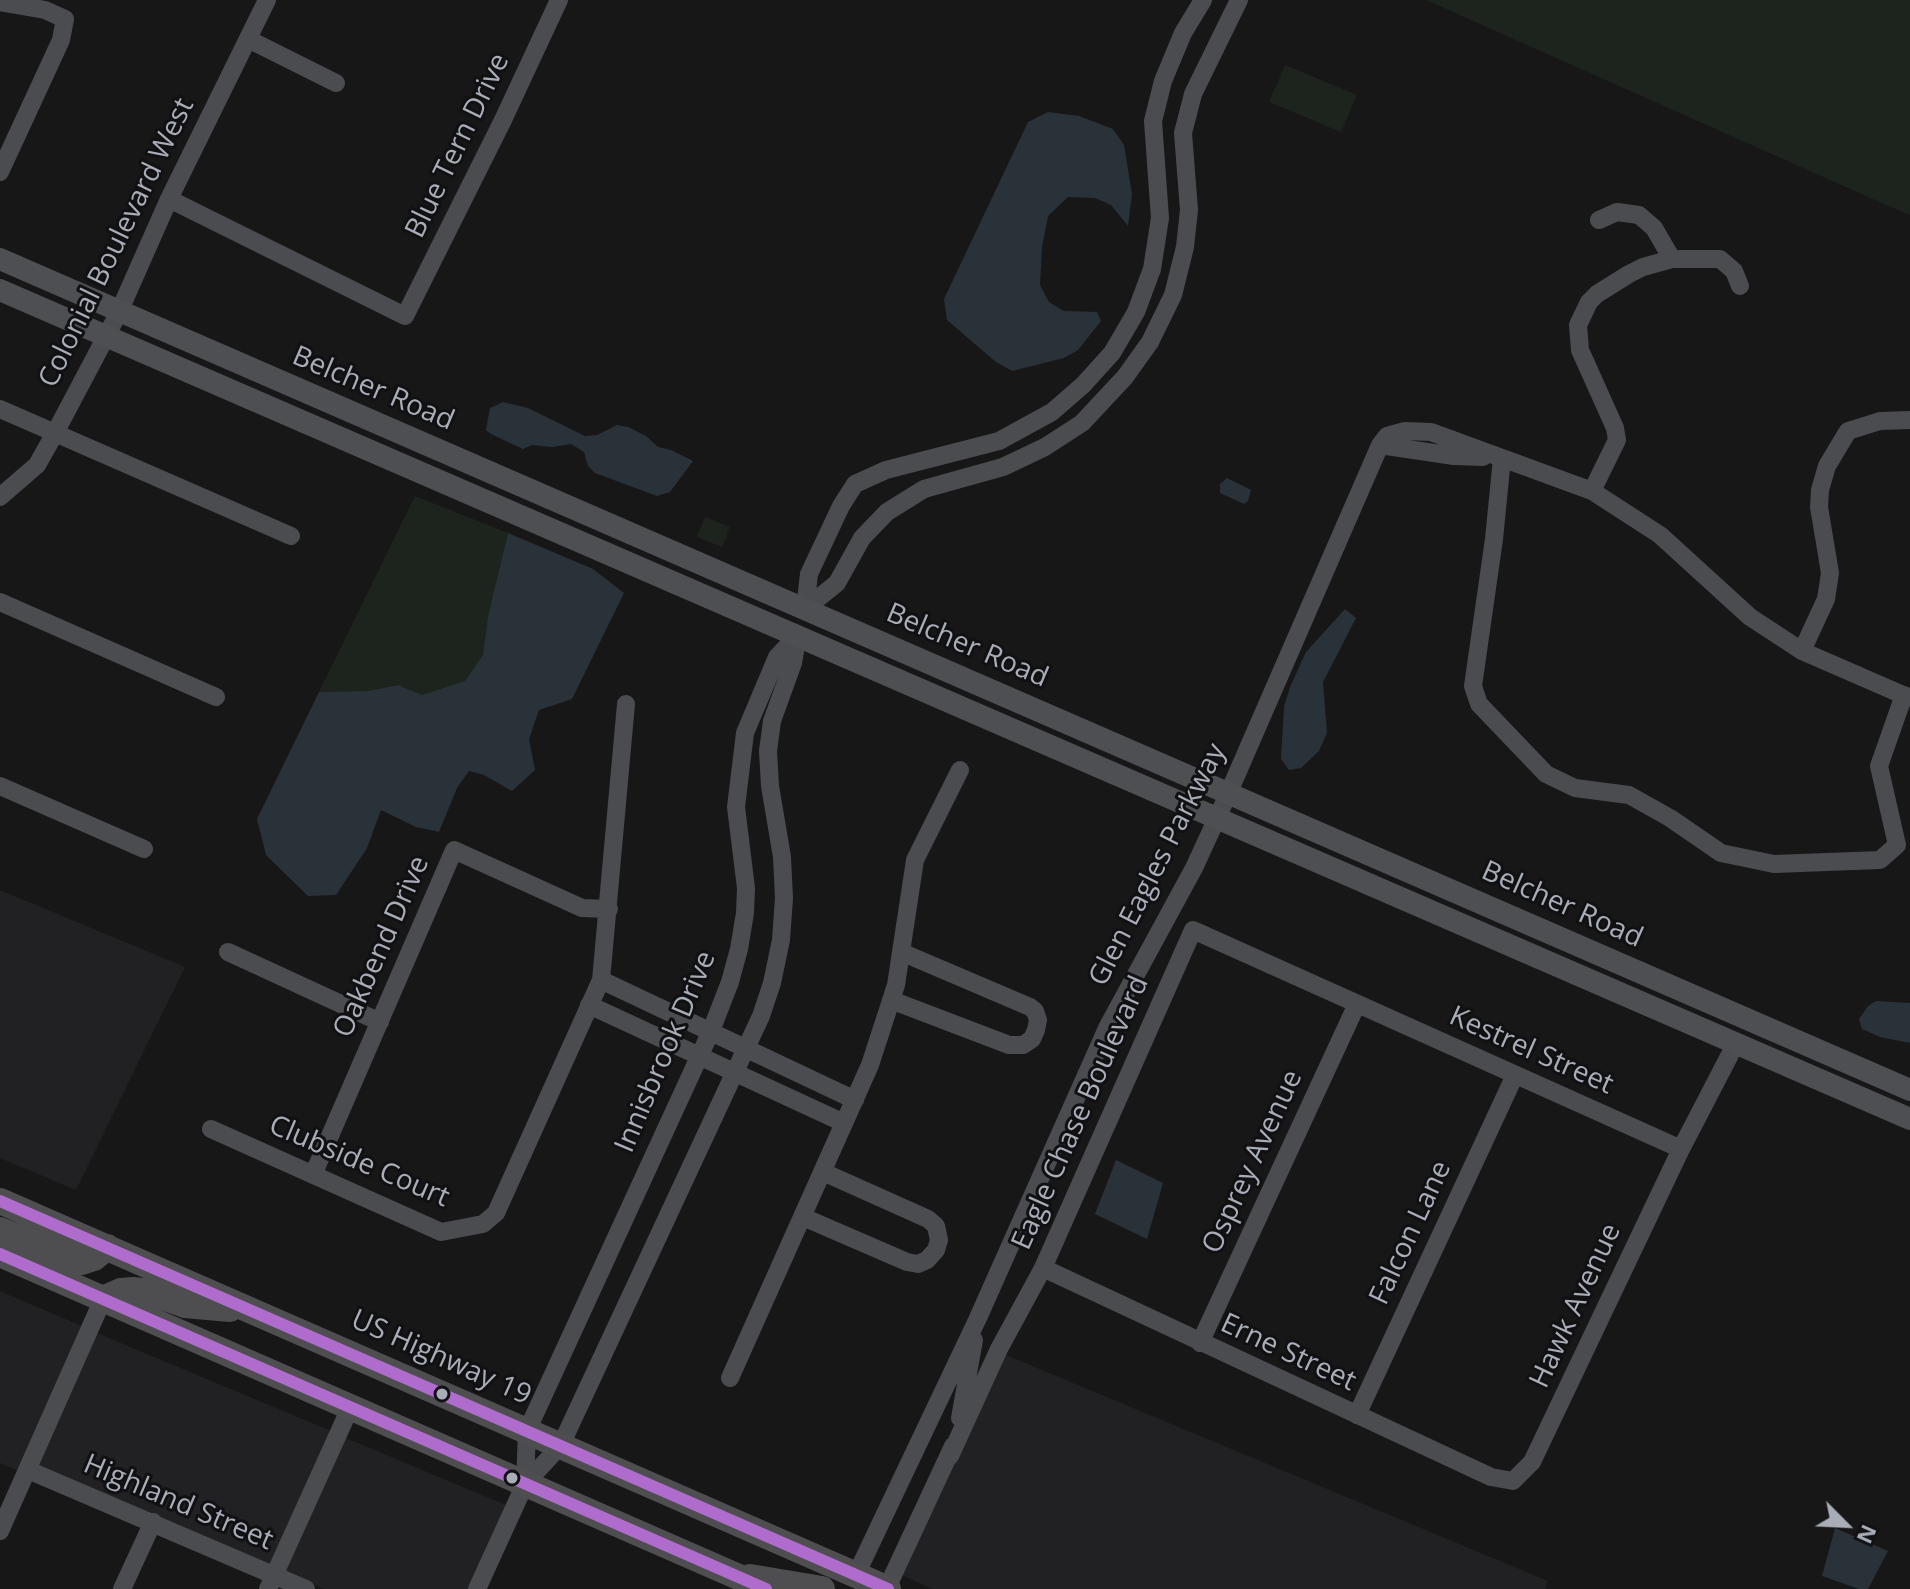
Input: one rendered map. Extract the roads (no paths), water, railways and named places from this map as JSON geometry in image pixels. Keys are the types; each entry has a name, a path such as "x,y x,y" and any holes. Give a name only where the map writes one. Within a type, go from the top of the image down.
{"highway":[{"name":"US Highway 19","path":"0,1201 561,1445 859,1582 887,1589"},
{"path":"0,1230 82,1262 94,1258 107,1247"},
{"path":"0,1254 766,1589"},
{"path":"103,1299 121,1291 133,1290 150,1292 185,1305 254,1311"},
{"path":"734,1575 822,1589"}],"main road":[{"name":"Belcher Road","path":"0,259 1910,1090"},
{"name":"Belcher Road","path":"0,290 1910,1119"},
{"path":"693,589 721,593 775,616 792,615 805,609"},
{"path":"798,635 812,632 824,634 880,655 895,657 910,654"}],"street":[{"name":"Colonial Boulevard West","path":"0,497 37,465 55,433 119,312 169,199 267,0"},
{"name":"Blue Tern Drive","path":"169,199 405,316 559,0"},
{"path":"805,609 837,583 862,538 887,512 924,489 1003,467 1045,447 1082,423 1125,377 1150,342 1167,307 1182,259 1189,210 1183,133 1193,94 1239,0"},
{"path":"0,2 45,10 65,19 61,40 4,152 0,172"},
{"path":"805,609 809,574 841,506 855,484 886,470 999,441 1052,412 1083,385 1112,353 1136,312 1152,269 1160,218 1153,121 1163,81 1183,33 1201,3 1229,23"},
{"path":"248,39 336,83"},
{"path":"1173,56 1203,72"},
{"path":"1599,220 1617,212 1639,215 1654,228 1672,259"},
{"path":"1592,491 1617,440 1615,428 1580,350 1578,332 1583,312 1597,294 1629,274 1672,259 1720,259 1734,271 1740,286"},
{"path":"0,409 291,536"},
{"path":"1802,651 1826,599 1830,573 1819,507 1827,466 1848,431 1880,421 1910,420"},
{"name":"Glen Eagles Parkway","path":"859,1582 890,1500 978,1318 1108,1026 1194,868 1229,792 1383,440 1454,456 1502,458"},
{"path":"1502,458 1592,491 1660,535 1750,617 1802,651 1907,697 1879,766 1897,845 1880,860 1774,864 1721,853 1670,818 1629,795 1575,788 1546,774 1479,704 1473,686 1502,458"},
{"path":"0,602 216,697"},
{"path":"477,1589 525,1484 561,1445 761,1016 781,940 784,898 782,857 770,786 768,751 772,721 793,663 798,635"},
{"name":"Innisbrook Drive","path":"525,1484 527,1431 700,1057 730,982 745,913 746,888 736,807 745,733 777,657 798,635"},
{"name":"Clubside Court","path":"211,1129 441,1232 483,1224 496,1213 601,980 626,704"},
{"path":"730,1378 870,1065 896,985 915,860 960,770"},
{"path":"0,786 144,849"},
{"name":"Oakbend Drive","path":"313,1175 454,850 582,908 609,909"},
{"name":"Eagle Chase Boulevard","path":"950,1456 999,1349 1043,1268 1193,930 1357,1004"},
{"path":"228,952 380,1022"},
{"path":"891,1000 1009,1045 1023,1045 1032,1039 1036,1030 1038,1020 1030,1007 901,952"},
{"path":"601,980 855,1100"},
{"name":"Kestrel Street","path":"1357,1004 1681,1149"},
{"name":"Osprey Avenue","path":"1200,1343 1357,1004"},
{"path":"589,1005 844,1123"},
{"name":"Hawk Avenue","path":"1513,1481 1532,1462 1681,1149 1736,1043"},
{"name":"Falcon Lane","path":"1357,1415 1515,1075"},
{"path":"800,1103 811,1079"},
{"path":"803,1217 907,1262 918,1264 936,1250 939,1240 936,1226 928,1219 823,1172"},
{"name":"Erne Street","path":"1043,1268 1491,1477 1513,1481"},
{"path":"0,1531 103,1299"},
{"name":"Glen Eagles Parkway","path":"887,1589 950,1456 978,1318"},
{"name":"Eagle Chase Boulevard","path":"920,1437 951,1394 985,1366 999,1349"},
{"path":"271,1582 350,1408"},
{"name":"Highland Street","path":"28,1470 153,1522 271,1582 306,1589"},
{"path":"890,1500 921,1516"},
{"path":"122,1589 153,1522"}]}
